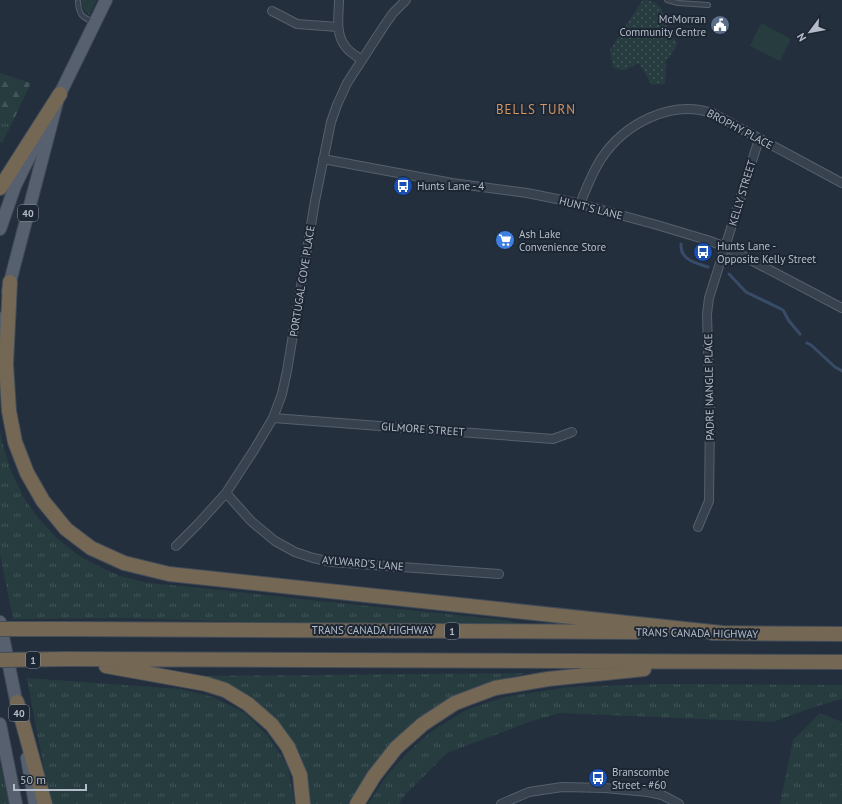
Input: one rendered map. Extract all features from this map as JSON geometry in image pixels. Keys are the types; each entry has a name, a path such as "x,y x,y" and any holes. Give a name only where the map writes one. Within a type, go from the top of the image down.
{"highway":[{"path":"0,188 60,94"},
{"path":"10,282 6,364 9,411 15,442 27,473 43,501 66,529 90,548 124,562 169,574 722,633"},
{"name":"TRANS CANADA HIGHWAY","path":"0,629 842,634"},
{"path":"66,659 206,684 225,690 248,704 272,725 288,748 300,775 303,804"},
{"name":"1","path":"0,660 842,662"},
{"path":"357,804 374,776 396,748 423,724 455,703 495,688 548,678 723,662"},
{"path":"17,702 45,804"}],"main road":[{"name":"40","path":"0,229 15,186 106,0"},
{"name":"40","path":"0,334 10,282 60,94"},
{"name":"40","path":"0,622 17,702 35,804"},
{"name":"40","path":"0,724 16,804"}],"street":[{"path":"339,0 338,27 340,35 345,47 362,60"},
{"name":"PORTUGAL COVE PLACE","path":"176,546 226,493 273,418 282,394 287,371 315,201 323,159 337,105 347,83 362,60 393,13 406,0"},
{"path":"272,11 297,24 338,27"},
{"name":"BROPHY PLACE","path":"580,204 595,169 608,150 618,139 636,124 655,115 670,110 690,108 712,113 842,183"},
{"name":"KELLY STREET","path":"726,247 759,139"},
{"name":"HUNT'S LANE","path":"323,159 452,183 527,193 580,204 700,238 726,247 842,308"},
{"name":"PADRE NANGLE PLACE","path":"698,527 709,501 710,415 707,314 710,298 726,247"},
{"name":"GILMORE STREET","path":"273,418 553,439 572,432"},
{"name":"AYLWARD'S LANE","path":"226,493 251,521 275,541 295,552 312,558 332,562 500,574"},
{"path":"501,804 528,792 562,787 604,788 648,792 662,795 679,804"}],"lane":[{"path":"667,0 678,3 708,4"},
{"path":"78,2 79,11 83,17 94,23"}],"green space":[{"path":"81,0 97,0 89,15 83,8"},
{"path":"644,0 653,2 661,8 670,37 678,43 668,59 666,59 665,84 652,85 639,63 625,70 613,68 610,50"},
{"path":"761,23 791,39 780,61 750,46"},
{"path":"0,73 31,83 12,123 0,121"},
{"path":"0,121 12,123 2,143 0,142"},
{"path":"0,431 11,471 24,498 39,519 58,539 78,555 120,576 148,583 505,620 530,626 314,624 120,618 13,619 0,554"},
{"path":"526,673 490,683 429,713 350,804 308,804 276,723 194,676"},
{"path":"27,678 180,689 213,697 245,713 267,735 287,764 294,804 51,804"},
{"path":"660,684 842,685 842,699 814,707 773,722 560,713 532,721 447,753 404,796 399,804 368,804 387,775 408,752 432,731 466,710 505,697 568,687"},
{"path":"820,713 842,722 842,804 780,804 793,740"},
{"path":"0,764 9,804 0,804"}],"waterway":[{"path":"681,244 681,249 686,257 694,262 708,267"},
{"path":"729,274 746,292 783,310 789,321 800,334"},
{"path":"807,343 835,367 842,371"}],"place":[{"name":"McMorran Community Centre","path":"720,25"},
{"name":"Hunts Lane - 4","path":"403,186"},
{"name":"Ash Lake Convenience Store","path":"505,240"},
{"name":"Hunts Lane - Opposite Kelly Street","path":"703,252"},
{"name":"Branscombe Street - #60","path":"598,778"}],"district":[{"name":"BELLS TURN","path":"536,109"}]}
